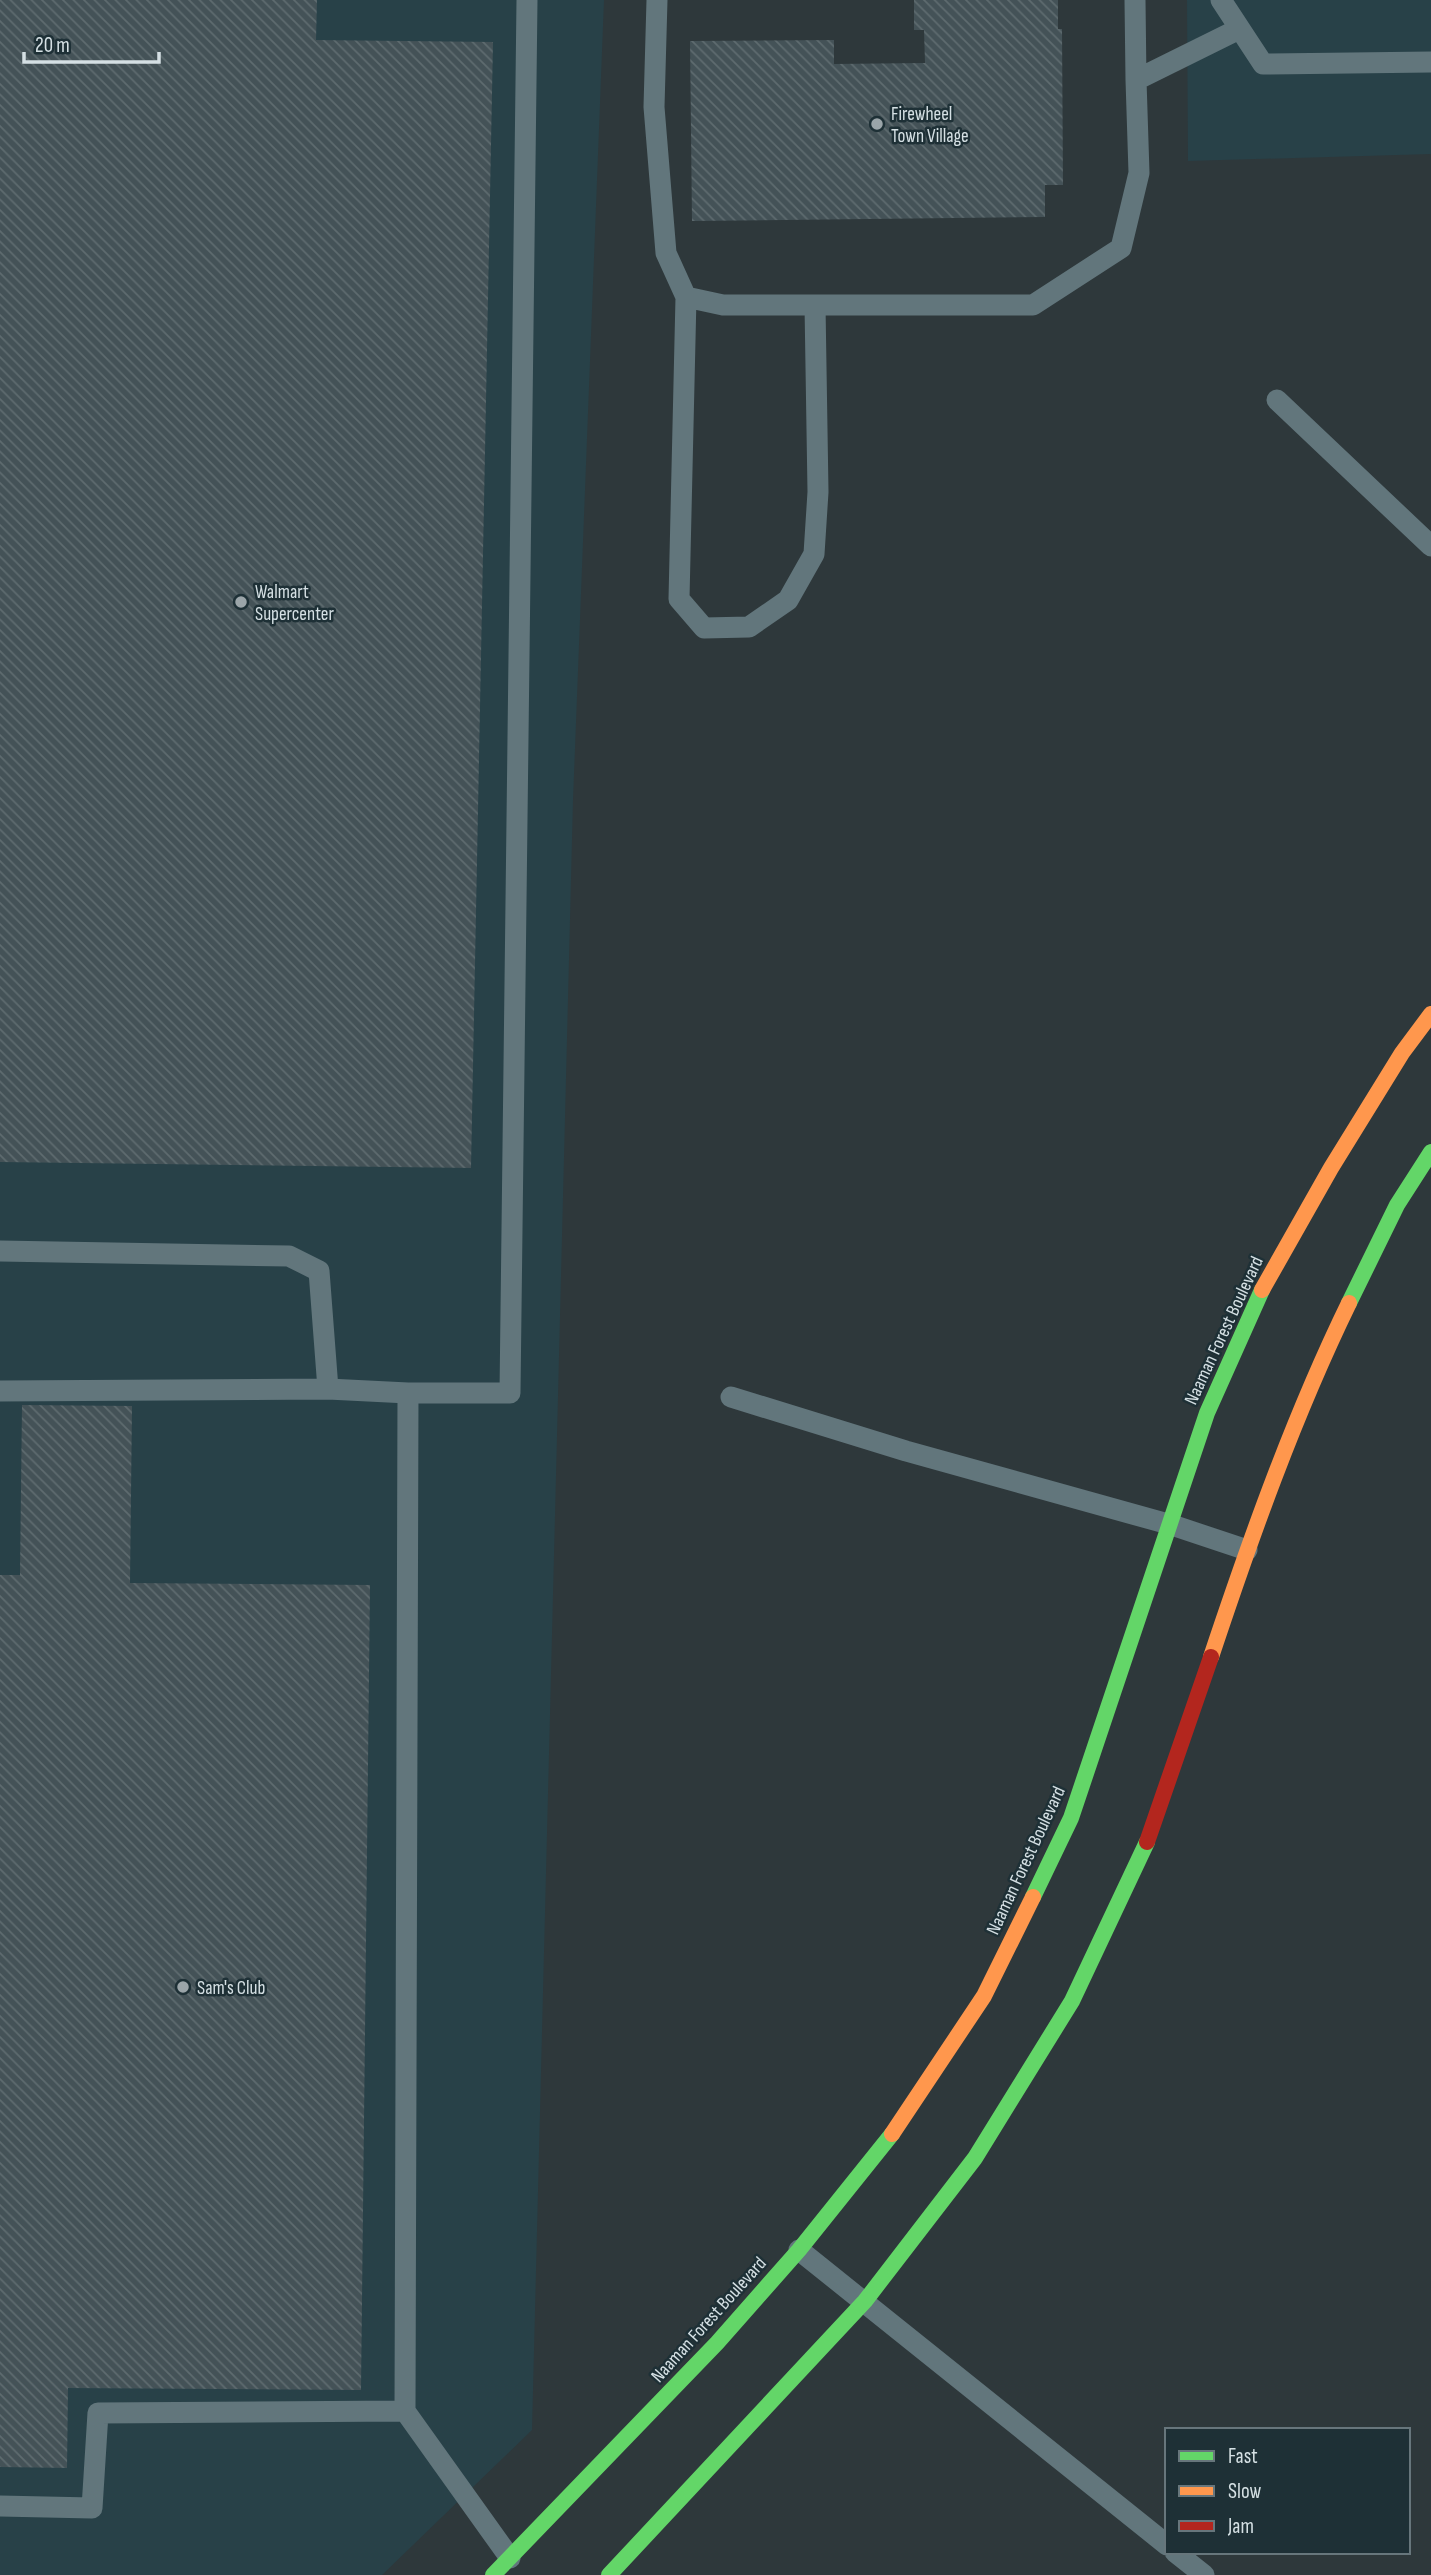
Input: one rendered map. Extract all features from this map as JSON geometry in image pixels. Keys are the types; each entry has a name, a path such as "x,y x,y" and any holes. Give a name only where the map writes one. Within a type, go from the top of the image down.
{"main road":[{"name":"Naaman Forest Boulevard","path":"493,2575 514,2563 799,2250 906,2116 984,1996 1071,1818 1172,1525 1207,1413 1266,1280 1402,1053 1431,1014"},
{"path":"609,2575 866,2301 975,2158 1072,2001 1152,1832 1247,1550 1324,1354 1397,1205 1431,1152"}],"lane":[{"path":"0,1391 328,1390 510,1393 527,0"},
{"path":"657,0 654,107 666,253 686,297 678,599 704,628 749,627 788,600 814,554 818,492 814,305"},
{"path":"686,297 723,305 1032,305 1121,248 1139,173 1135,0"},
{"path":"1221,0 1263,64 1431,62"},
{"path":"1136,80 1240,29"},
{"path":"1277,400 1431,547"},
{"path":"0,1251 289,1256 319,1271 328,1390"},
{"path":"408,1393 405,2411 514,2563"},
{"path":"731,1397 906,1451 1172,1525 1247,1550"},
{"path":"799,2250 866,2301 1165,2543"},
{"path":"0,2506 92,2508 98,2413 405,2411"},
{"path":"1178,2554 1204,2575"}],"shaded area":[{"path":"0,0 604,0 573,800 532,2430 382,2575 0,2575"},
{"path":"1187,0 1431,0 1431,154 1188,161"}],"building":[{"name":"Walmart Supercenter","path":"0,0 317,0 316,40 493,42 471,1168 0,1162"},
{"name":"Firewheel Town Village","path":"914,0 1058,0 1058,29 1062,29 1063,185 1045,185 1045,217 692,221 690,41 834,40 834,64 925,63 924,30 914,30"},
{"name":"Sam's Club","path":"22,1405 132,1406 130,1583 370,1585 361,2390 68,2388 67,2468 0,2467 0,1575 20,1575"}],"traffic: fast":[{"path":"1349,1303 1397,1205 1431,1152"},
{"path":"1033,1897 1071,1818 1207,1413 1262,1290"},
{"path":"609,2575 865,2301 975,2158 1072,2001 1147,1842"},
{"path":"493,2575 717,2343 799,2250 892,2134"}],"traffic: slow":[{"path":"1262,1290 1331,1168 1402,1053 1431,1014"},
{"path":"1211,1657 1274,1477 1349,1303"},
{"path":"892,2134 984,1996 1033,1897"}],"traffic: jam":[{"path":"1147,1842 1211,1657"}],"place":[{"name":"Firewheel Town Village","path":"877,124"},
{"name":"Walmart Supercenter","path":"241,602"},
{"name":"Sam's Club","path":"183,1987"}]}
